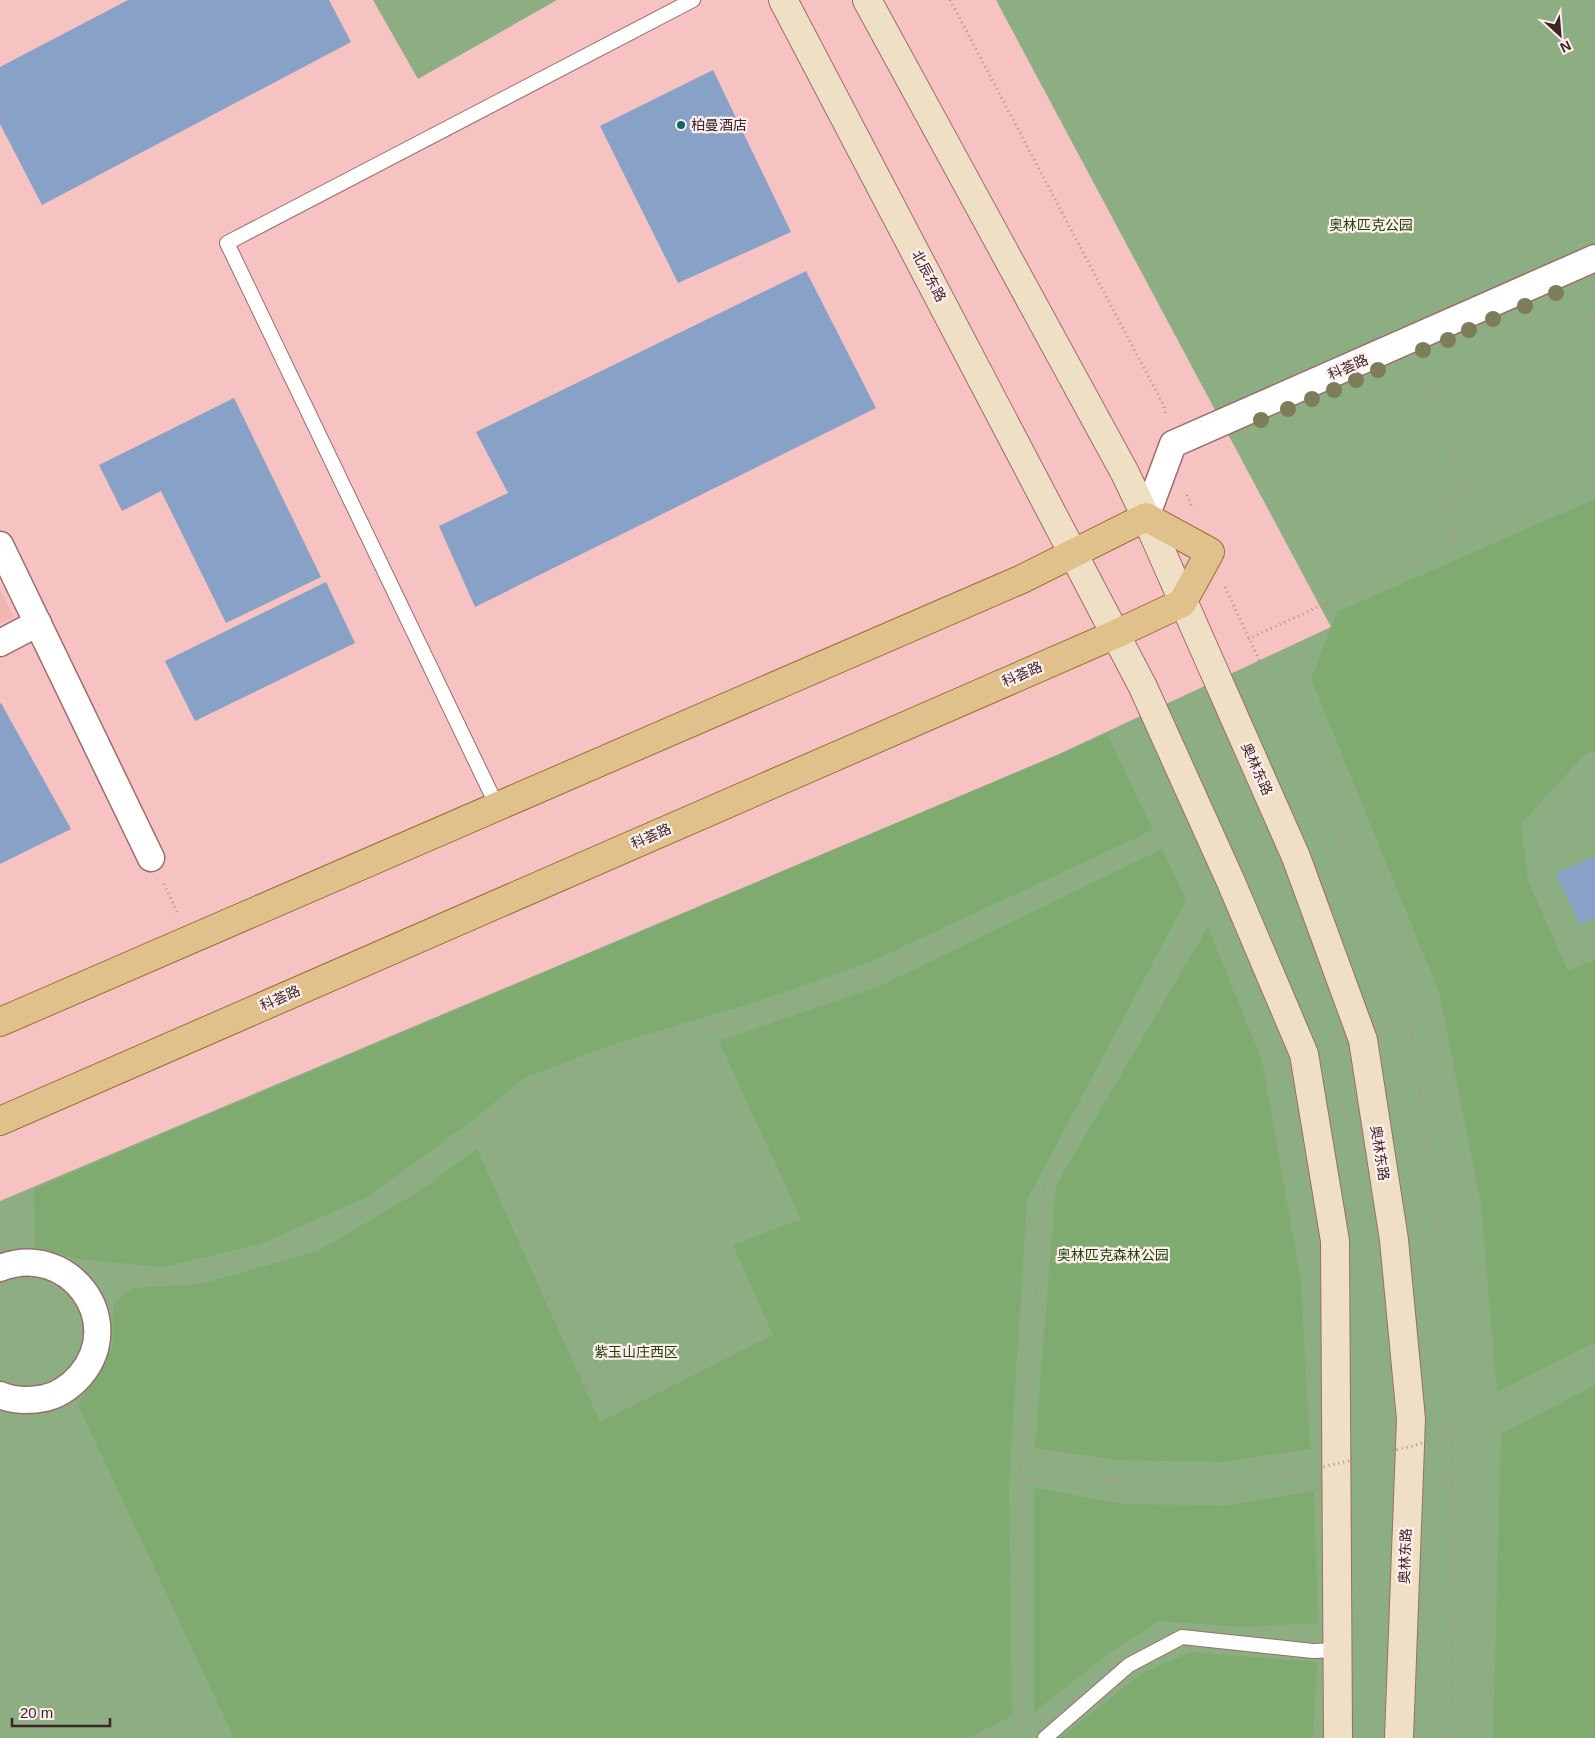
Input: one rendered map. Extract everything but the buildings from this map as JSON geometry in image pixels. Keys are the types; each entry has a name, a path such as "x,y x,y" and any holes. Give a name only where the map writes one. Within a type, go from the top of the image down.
{"main road":[{"name":"北辰东路","path":"783,0 1116,634"},
{"path":"867,0 1110,446 1146,517 1210,552 1182,603"},
{"path":"0,1022 1022,579 1146,517"},
{"name":"奥林东路","path":"1146,517 1182,603 1296,857 1363,1040 1394,1240 1411,1419 1399,1738"},
{"name":"科荟路","path":"0,1121 1116,634 1182,603"},
{"path":"1116,634 1147,694 1227,873 1304,1054 1335,1241 1338,1738"}],"street":[{"name":"科荟路","path":"1146,517 1173,444 1595,258"},
{"path":"0,545 151,858"},
{"path":"0,643 38,623"},
{"path":"0,1266 12,1263 36,1262 58,1268 77,1281 90,1300 97,1322 96,1346 88,1367 72,1385 52,1396 30,1401 0,1395"}],"lane":[{"path":"497,806 227,243 692,0"},
{"path":"1045,1738 1129,1665 1182,1637 1313,1651 1338,1650"}],"path":[{"path":"1248,639 1457,544 1440,504 1469,490 1424,388 1595,315"},
{"path":"58,1268 166,1278 258,1256 369,1209 480,1128 522,1092 575,1064 701,1031 860,979 1152,843"},
{"path":"151,858 173,902 187,941"},
{"path":"1020,1738 1019,1480 1045,1185 1190,927"},
{"path":"480,1128 587,1392"},
{"path":"1019,1480 1276,1478 1413,1446 1495,1416 1595,1367"}],"shaded area":[{"path":"0,589 14,617 0,624"}],"green space":[{"path":"373,0 557,0 418,79"},
{"name":"奥林匹克森林公园","path":"996,0 1595,0 1595,1738 0,1738 0,1201 1057,755 1331,627"},
{"path":"1595,499 1595,750 1584,755 1521,824 1528,881 1568,971 1595,960 1595,1342 1497,1392 1481,1204 1439,992 1311,679 1337,612"},
{"path":"1107,734 1153,830 868,963 749,1004 611,1045 524,1078 469,1123 367,1197 260,1244 163,1267 78,1259 35,1247 34,1189"},
{"name":"紫玉山庄西区","path":"1162,849 1186,900 1027,1200 1009,1484 1012,1716 968,1738 234,1738 78,1405 113,1346 114,1304 132,1288 201,1284 318,1251 418,1192 477,1149 600,1422 773,1335 733,1245 801,1219 719,1041 880,986"},
{"path":"1208,927 1262,1061 1301,1282 1310,1449 1221,1462 1116,1460 1035,1448 1056,1185"},
{"path":"1595,1385 1595,1738 1493,1738 1501,1434"},
{"path":"1034,1488 1125,1504 1225,1506 1314,1491 1318,1623 1243,1627 1159,1621 1112,1651 1034,1712"},
{"path":"1191,1652 1317,1662 1313,1738 1060,1738 1141,1674"}],"place":[{"name":"柏曼酒店","path":"681,125"}],"park label":[{"name":"奥林匹克公园","path":"1371,225"}]}
